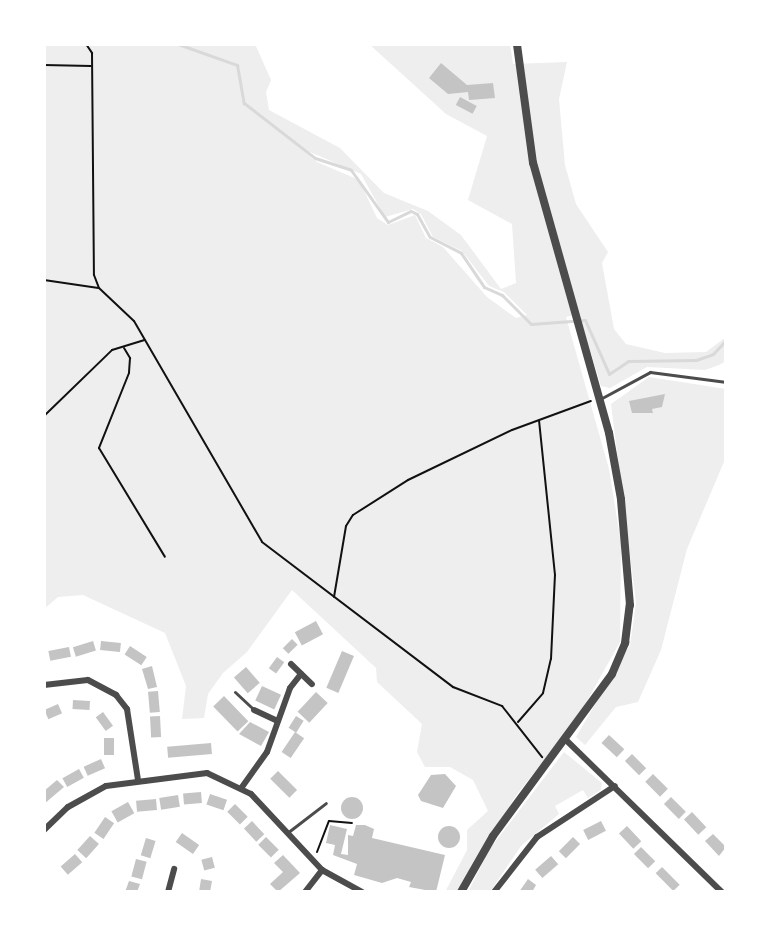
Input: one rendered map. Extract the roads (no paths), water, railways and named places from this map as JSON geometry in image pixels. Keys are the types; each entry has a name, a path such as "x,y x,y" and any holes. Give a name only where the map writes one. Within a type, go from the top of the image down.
{"street":[{"path":"461,892 493,836 612,674 625,643 630,605 621,499 600,399 571,313 533,163 517,44"},
{"path":"291,664 312,684"},
{"path":"242,787 267,752 290,688 301,674"},
{"path":"44,685 88,680 116,695 127,709 138,780"},
{"path":"254,710 278,721"},
{"path":"566,740 722,892"},
{"path":"44,830 87,794 138,780 207,773 242,787 322,870 362,892"},
{"path":"494,892 537,837 615,786"},
{"path":"168,892 174,869"},
{"path":"305,892 322,870"}],"lane":[{"path":"600,399 650,372 726,382"},
{"path":"235,692 254,710"},
{"path":"287,833 326,803"}],"waterway":[{"path":"178,44 237,65 244,103 315,158 351,170 388,222 411,211 417,214 430,237 461,253 484,287 502,295 531,324 585,320 609,374 628,361 696,360 713,354 726,340"}]}
